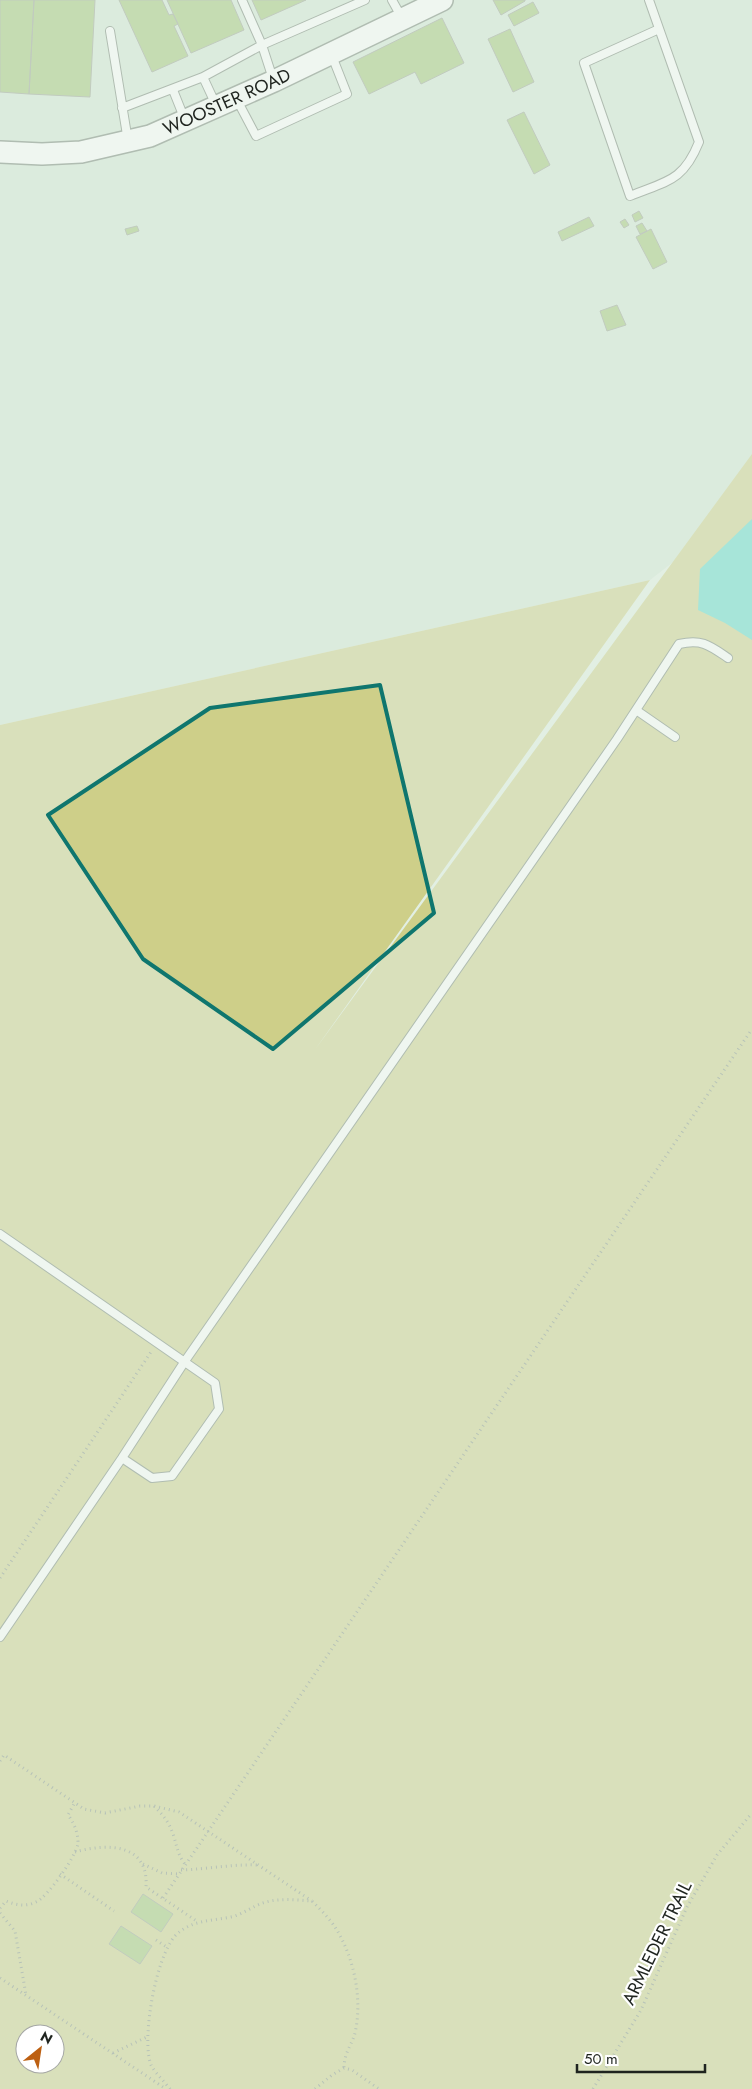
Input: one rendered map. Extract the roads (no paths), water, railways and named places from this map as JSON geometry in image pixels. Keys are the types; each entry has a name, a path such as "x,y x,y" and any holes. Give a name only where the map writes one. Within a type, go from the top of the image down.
{"street":[{"name":"WOOSTER ROAD","path":"0,152 42,154 81,152 128,142 186,122 442,0"}],"lane":[{"path":"242,0 274,80"},
{"path":"122,108 203,77 262,46 365,0"},
{"path":"392,0 403,19"},
{"path":"649,0 699,142 691,162 677,177 630,196 584,63 659,29"},
{"path":"110,31 128,142"},
{"path":"236,98 256,136 346,94 331,53"},
{"path":"203,77 217,107"},
{"path":"173,90 186,122"},
{"path":"0,1637 122,1458 185,1361 636,710 679,644 694,640 701,642 728,658"},
{"path":"636,710 675,737"},
{"path":"0,1234 215,1383 219,1409 172,1476 152,1478 122,1458"}],"water":[{"path":"752,519 752,640 725,623 698,610 700,569"}]}
